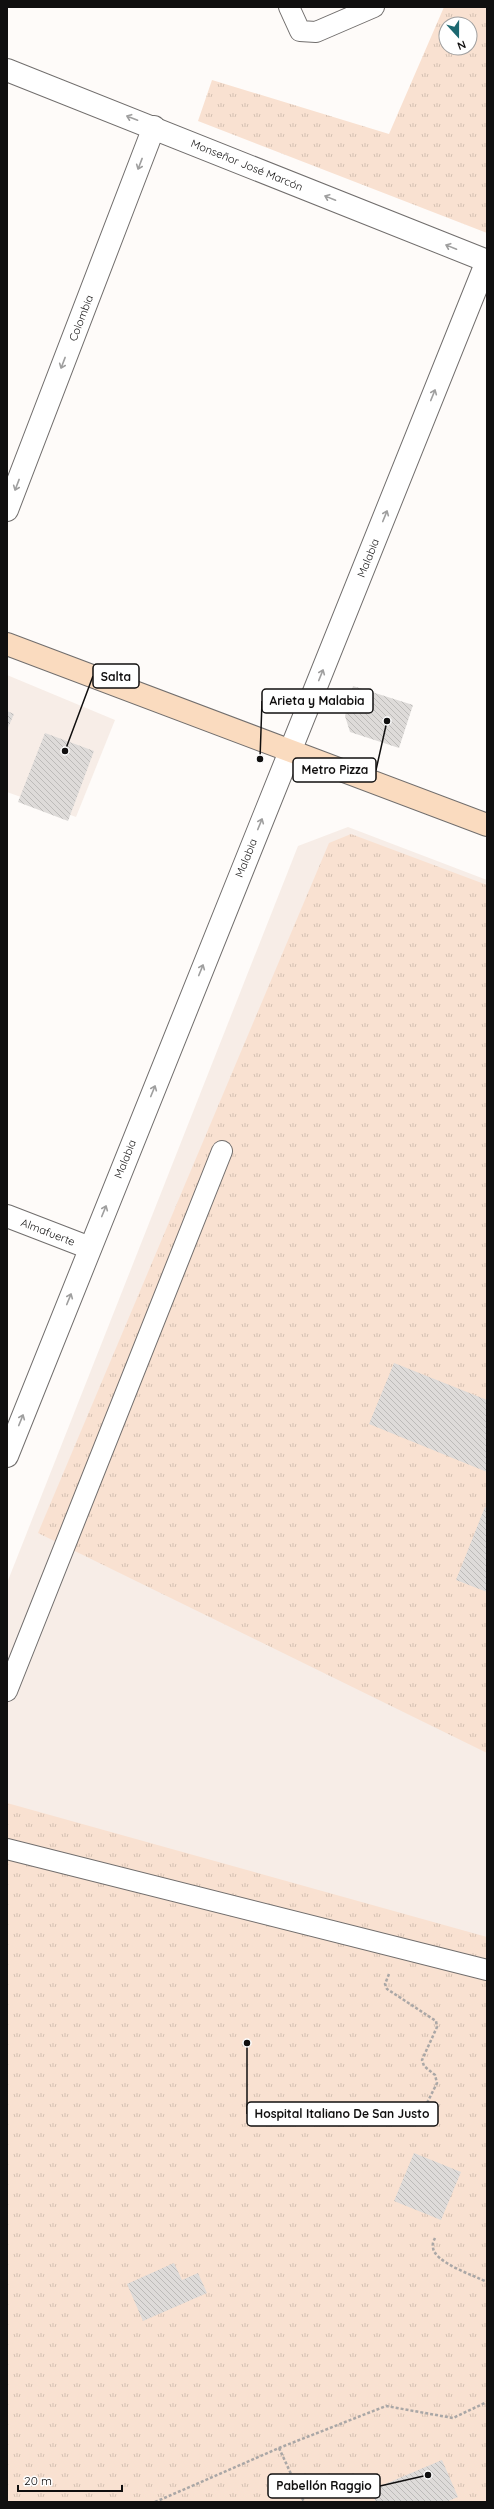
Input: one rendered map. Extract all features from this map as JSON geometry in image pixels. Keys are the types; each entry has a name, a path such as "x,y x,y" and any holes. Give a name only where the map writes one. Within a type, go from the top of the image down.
{"street":[{"name":"Monseñor José Marcón","path":"7,70 154,127 487,261"},
{"name":"Colombia","path":"7,510 154,127"},
{"name":"Malabia","path":"7,1456 487,261"},
{"path":"7,644 487,825"},
{"name":"Almafuerte","path":"7,1216 90,1248"}],"lane":[{"path":"289,7 300,31 316,32 374,7"},
{"path":"7,1691 222,1151"},
{"path":"7,1849 487,1970"}],"path":[{"path":"400,1948 385,1986 436,2022 437,2027 422,2060 424,2066 435,2075 437,2082 417,2123"},
{"path":"435,2238 432,2248 436,2256 448,2264 487,2282"},
{"path":"155,2502 279,2448 386,2406 453,2418 487,2402"},
{"path":"279,2448 304,2502"}],"shaded area":[{"path":"7,675 115,720 76,817 7,792"},
{"path":"348,827 487,880 487,2502 7,2502 7,1583 298,846"}],"green space":[{"path":"444,7 487,7 487,233 198,121 212,80 389,134 438,21 438,56 478,56 478,16 440,16"},
{"path":"351,834 487,885 487,1753 38,1533 329,843"},
{"path":"7,1803 487,1937 487,1969 7,1844"},
{"path":"7,1845 487,1977 487,2502 7,2502"}],"building":[{"path":"353,686 413,705 399,748 350,732 345,716"},
{"path":"7,711 14,714 7,730"},
{"path":"45,733 94,751 68,821 18,802"},
{"path":"394,1363 487,1400 487,1472 369,1424"},
{"path":"485,1507 487,1508 487,1592 456,1580"},
{"path":"414,2153 461,2172 441,2220 394,2201"},
{"path":"174,2263 182,2280 198,2273 207,2293 143,2321 127,2284"},
{"path":"442,2460 458,2497 446,2502 376,2502 371,2490"}],"place":[{"name":"Metro Pizza","path":"387,721"},
{"name":"Salta","path":"65,751"},
{"name":"Arieta y Malabia","path":"260,759"},
{"name":"Hospital Italiano De San Justo","path":"247,2043"},
{"name":"Pabellón Raggio","path":"428,2475"}]}
